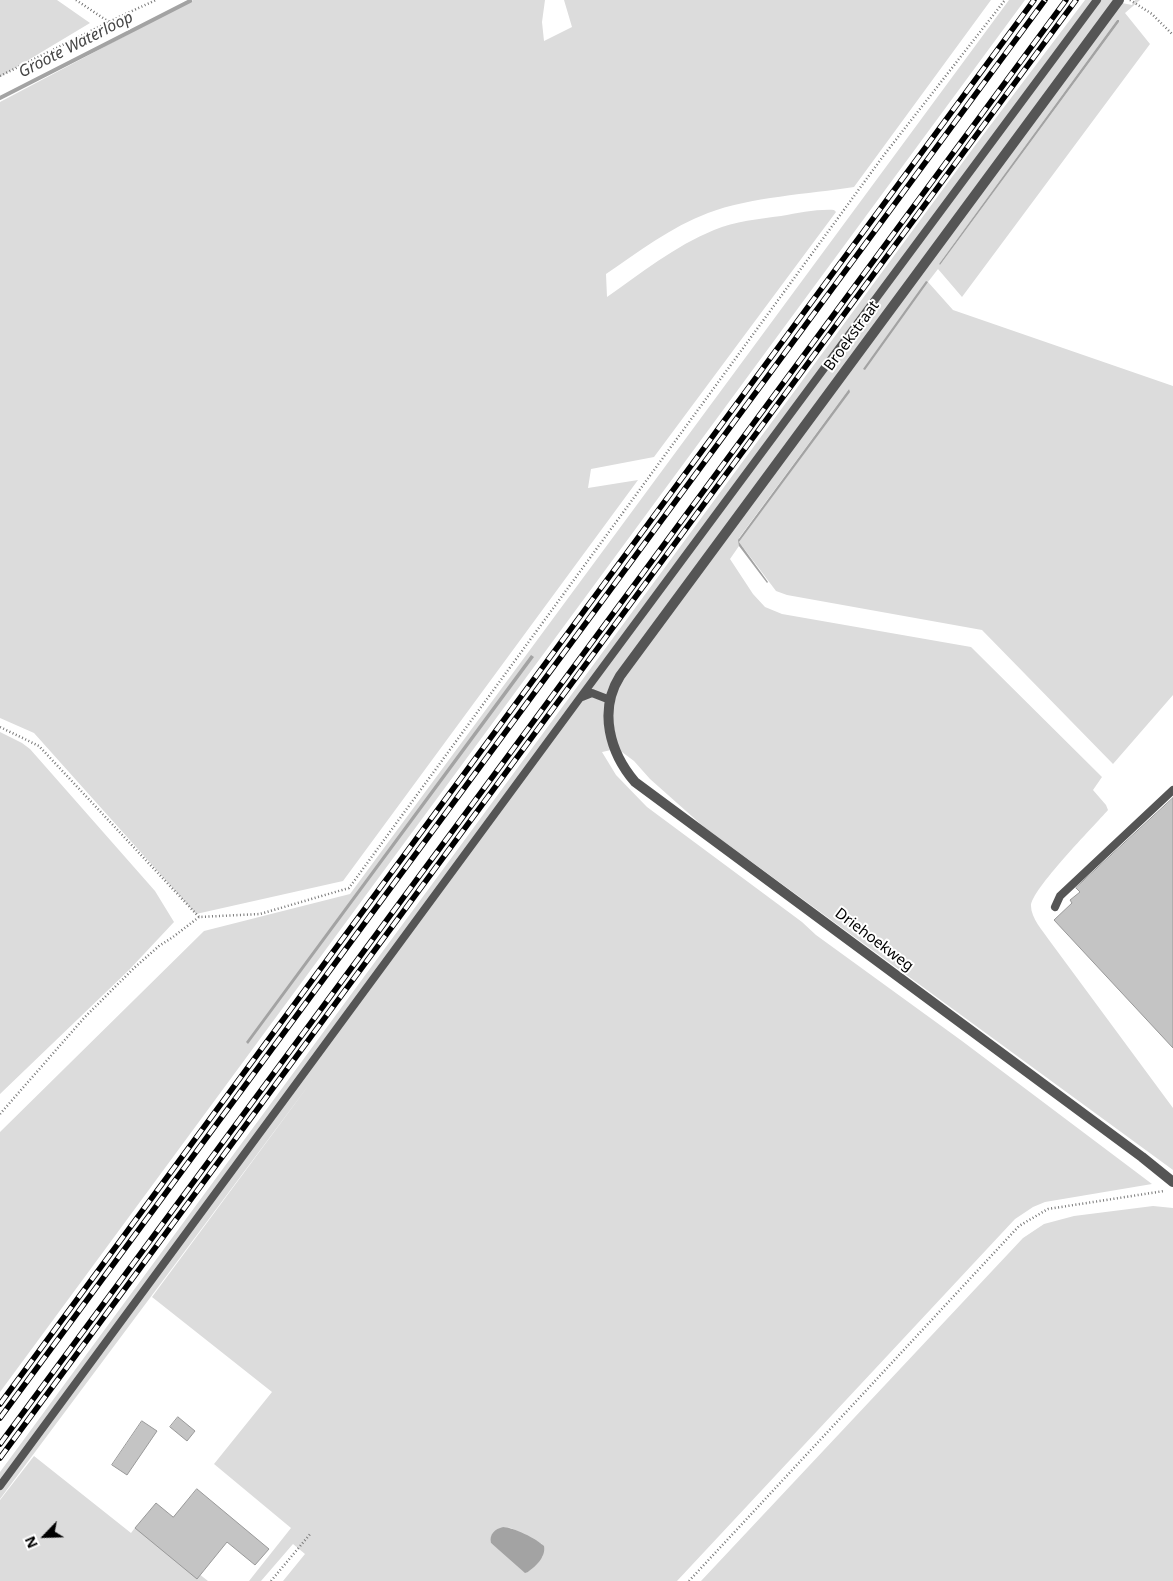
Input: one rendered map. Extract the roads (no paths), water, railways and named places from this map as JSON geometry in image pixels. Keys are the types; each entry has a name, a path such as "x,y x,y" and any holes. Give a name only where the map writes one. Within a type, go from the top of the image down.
{"street":[{"name":"Broekstraat","path":"611,695 632,660 1119,0"},
{"name":"Driehoekweg","path":"611,695 609,724 614,749 624,769 636,782 1142,1157 1170,1186"}],"lane":[{"path":"0,1486 1097,0"},
{"path":"577,702 583,696 592,693 611,695"},
{"path":"1055,907 1060,896 1173,790"}],"waterway":[{"name":"Groote Waterloop","path":"0,98 190,1"}],"railway":[{"path":"0,1404 1034,0"},
{"path":"0,1418 1045,0"},
{"path":"0,1444 1066,0"},
{"path":"0,1458 1076,0"}]}
